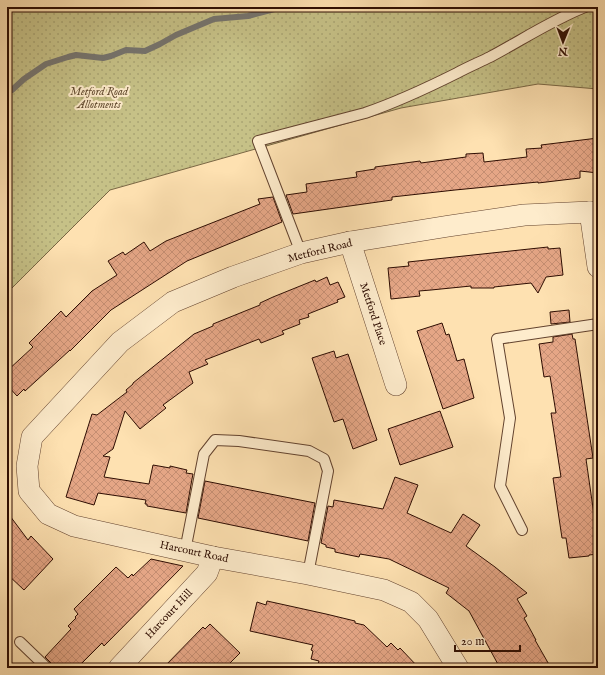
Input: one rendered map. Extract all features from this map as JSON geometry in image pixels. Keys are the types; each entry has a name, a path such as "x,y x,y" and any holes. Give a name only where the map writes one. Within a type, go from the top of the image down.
{"street":[{"name":"Metford Road","path":"80,386 120,342 172,302 233,277 301,253 350,242 524,215 594,212"},
{"path":"594,212 598,267"},
{"name":"Metford Place","path":"350,242 396,386"},
{"name":"Harcourt Road","path":"80,386 32,437 27,466 29,491 48,514 74,526 213,557 308,574 384,590 411,602 428,619 455,667"},
{"name":"Harcourt Hill","path":"119,668 207,573 213,557"}],"lane":[{"path":"301,253 258,141 379,108 428,87 490,57 546,25 585,7"},
{"path":"522,530 500,486 510,418 497,339 598,324"},
{"path":"185,551 204,454 216,440 239,441 309,451 324,459 328,471 308,574"},
{"path":"20,642 47,668"}],"green space":[{"name":"Metford Road Allotments","path":"7,7 598,7 598,89 538,84 401,108 110,190 7,293"}],"building":[{"path":"598,138 598,173 580,171 580,178 392,197 392,200 293,214 286,195 307,192 306,184 357,177 356,172 375,169 375,167 466,157 466,154 483,153 484,162 527,157 526,149 542,148 541,145"},
{"path":"273,197 282,222 187,261 111,310 70,351 25,391 24,389 17,396 7,385 7,371 33,347 29,343 61,311 66,317 92,291 117,275 108,261 123,252 125,255 144,242 150,251 166,241 260,204 258,199"},
{"path":"548,247 548,249 560,248 563,275 546,277 538,293 531,283 494,288 471,288 471,286 419,291 420,296 391,299 388,268 409,266 408,262"},
{"path":"327,277 330,285 338,282 345,297 337,300 338,302 308,314 309,317 299,320 300,324 282,331 284,334 261,343 259,339 205,360 208,364 189,372 193,383 163,405 166,408 140,429 125,411 113,449 103,456 110,457 104,477 149,484 153,465 170,468 170,466 187,470 186,473 193,474 186,513 147,506 147,504 145,504 146,500 98,493 94,505 66,497 92,414 97,415 127,392 126,390 133,383 194,334 213,326 213,324 260,305 260,303 273,297 315,280 316,282"},
{"path":"569,310 570,322 551,324 550,312"},
{"path":"442,323 446,335 449,334 457,361 464,359 474,398 443,409 417,331"},
{"path":"572,334 573,339 575,339 593,458 586,459 598,543 598,554 569,558 566,538 562,538 553,478 561,477 551,413 556,413 550,376 544,377 539,344 553,342 553,337"},
{"path":"334,351 336,358 348,354 377,440 353,449 343,419 334,422 312,358"},
{"path":"440,411 453,447 400,465 388,429"},
{"path":"395,477 418,485 407,513 451,533 463,514 480,525 466,546 527,593 517,599 527,616 524,618 551,668 500,668 469,611 446,593 449,588 389,559 360,554 359,557 335,552 335,549 326,547 326,545 321,543 328,506 333,507 334,500 383,509"},
{"path":"205,481 315,503 308,541 198,518"},
{"path":"7,512 28,540 31,536 53,559 24,590 7,574"},
{"path":"151,559 183,566 104,646 102,643 77,668 53,668 52,664 45,657 71,629 68,626 78,614 74,609 116,567 128,578 132,574 133,576"},
{"path":"267,601 355,621 355,623 364,625 387,647 391,643 398,650 400,648 419,668 317,668 319,661 311,659 313,651 311,650 313,645 250,631 257,602 266,605"},
{"path":"210,624 240,653 225,668 163,668 203,627 205,629"}],"waterway":[{"path":"7,91 12,90 24,79 46,64 68,57 76,55 103,58 126,50 145,51 176,35 214,19 248,16 282,7"}]}
